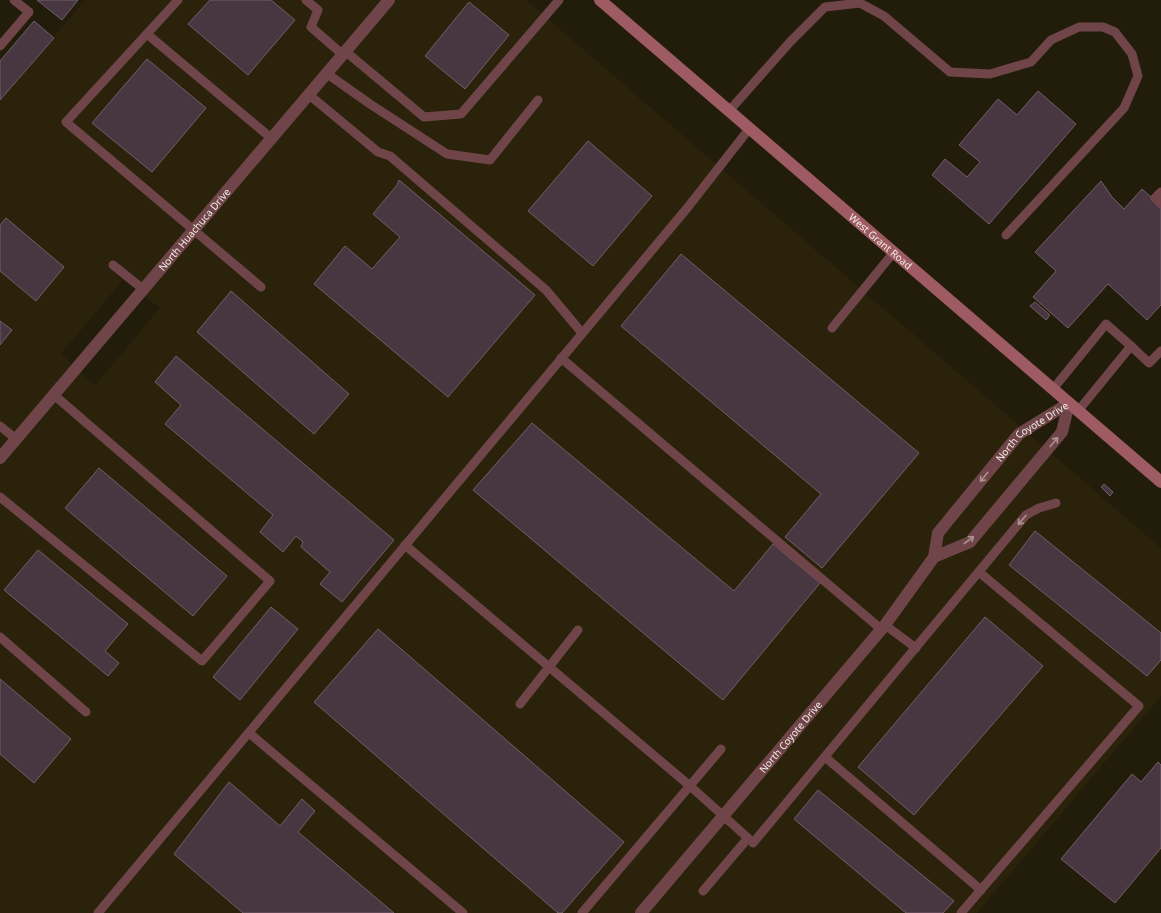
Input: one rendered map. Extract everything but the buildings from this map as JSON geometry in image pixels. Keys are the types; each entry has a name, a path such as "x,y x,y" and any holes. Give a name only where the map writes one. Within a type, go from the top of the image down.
{"main road":[{"name":"West Grant Road","path":"600,0 1161,482"}],"street":[{"name":"North Huachuca Drive","path":"0,458 389,0"},
{"name":"North Coyote Drive","path":"934,557 970,542 1062,432 1073,407"},
{"name":"North Coyote Drive","path":"641,913 883,627 934,557 938,533 1019,434 1073,407"}],"lane":[{"path":"0,46 29,12 14,0"},
{"path":"178,0 66,122 261,287"},
{"path":"306,0 318,10 311,27 424,117 461,114 559,0"},
{"path":"729,111 790,42 825,7 860,3 884,16 950,72 990,74 1031,62 1051,40 1079,27 1103,27 1115,32 1132,54 1138,76 1124,108 1006,234"},
{"path":"147,34 271,138"},
{"path":"326,73 446,154 490,160 538,100"},
{"path":"308,94 378,152 390,156 546,290 582,333"},
{"path":"98,913 688,207 749,129"},
{"path":"1161,192 1155,198 1161,204"},
{"path":"832,328 894,252"},
{"path":"113,265 143,289"},
{"path":"1053,389 1106,324 1149,363 1161,351"},
{"path":"1073,407 1131,346"},
{"path":"562,358 883,627 916,648"},
{"path":"0,497 202,662 270,582 54,394"},
{"path":"0,426 16,439"},
{"path":"753,843 1026,515 1039,508 1056,503"},
{"path":"405,545 690,786 748,838 703,891"},
{"path":"961,913 1139,706 979,572"},
{"path":"520,704 578,630"},
{"path":"0,637 86,712"},
{"path":"249,733 464,913"},
{"path":"582,913 720,749"},
{"path":"825,757 981,890"}],"shaded area":[{"path":"85,0 526,0 1161,548 1161,696 977,913 0,913 0,100","holes":["123,280 160,308 95,385 61,354"]}]}
